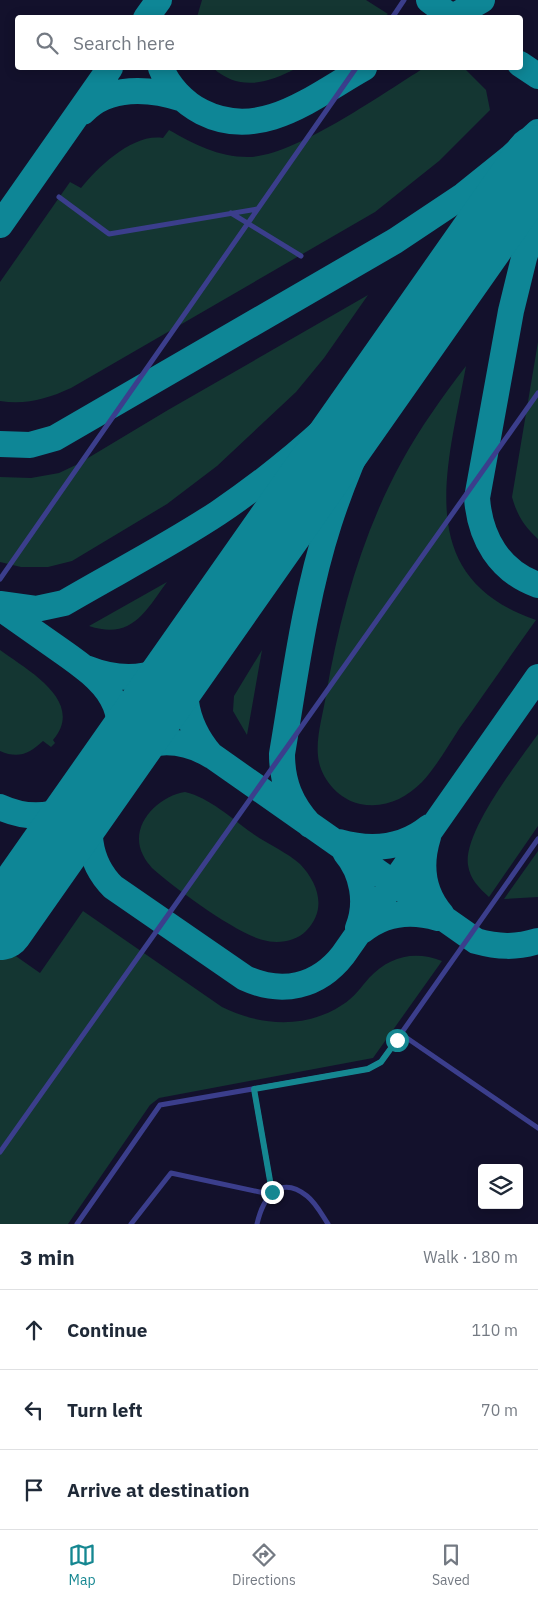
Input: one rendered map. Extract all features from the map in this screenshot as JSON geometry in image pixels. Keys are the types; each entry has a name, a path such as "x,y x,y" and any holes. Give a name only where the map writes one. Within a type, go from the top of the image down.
{"lane":[{"path":"394,15 404,0"},
{"path":"0,579 355,70"},
{"path":"59,197 109,234 257,208"},
{"path":"230,213 301,256"},
{"path":"0,1152 538,393"},
{"path":"77,1224 160,1105 368,1069 381,1062 538,839"},
{"path":"401,1034 538,1128"},
{"path":"254,1089 271,1193"},
{"path":"131,1224 171,1173 271,1193 292,1189 307,1196 328,1224"},
{"path":"258,1224 262,1203 271,1193"}],"green space":[{"path":"202,0 366,0 388,14 386,15 198,15"},
{"path":"216,70 293,70 275,78 254,83 244,83 223,76"},
{"path":"421,70 466,70 486,90 490,110 439,161 375,212 71,388 28,402 0,401 0,282 70,182 81,188 117,153 140,141 163,138 169,130 197,145 216,152 248,157 267,154 289,147 338,122"},
{"path":"368,295 324,358 296,392 217,466 167,504 72,561 48,567 21,567 0,562 0,477 31,478 59,473 78,464"},
{"path":"538,342 538,539 522,520 512,497"},
{"path":"466,366 447,479 447,514 454,547 469,576 496,601 536,620 422,782 401,798 386,804 360,804 344,797 338,792 326,780 319,764 318,741 320,726 338,635 354,575 375,517 388,489 416,436"},
{"path":"167,582 144,613 127,626 116,629 104,629 89,626"},
{"path":"0,650 37,677 58,700 62,712 61,726 53,740 55,743 51,747 43,741 23,754 12,755 0,751"},
{"path":"262,650 247,735 233,711 234,696"},
{"path":"538,734 538,826 489,897 478,887 468,865 469,851 474,834 494,797"},
{"path":"185,792 212,804 258,837 289,856 307,872 316,888 318,906 313,923 302,935 280,942 263,940 252,936 222,920 152,868 144,857 139,844 139,833 143,823 148,814 165,799"},
{"path":"538,851 538,897 504,899"},
{"path":"83,911 222,1007 252,1018 267,1021 298,1021 328,1013 350,999 369,978 394,960 403,957 422,956 442,961 373,1058 159,1098 150,1105 68,1224 0,1224 0,945 40,973"}],"taxiway":[{"path":"148,15 159,0"},
{"path":"429,0 449,15"},
{"path":"456,15 482,0"},
{"path":"523,66 538,76"},
{"path":"0,225 109,70"},
{"path":"162,70 172,87 195,108 224,120 245,122 266,119 286,112 361,70"},
{"path":"83,112 93,103 105,97 130,91 157,93 183,99"},
{"path":"0,444 30,445 55,438 395,241 464,195 510,158 538,132"},
{"path":"531,169 538,162"},
{"path":"538,213 524,258 511,311 477,498 482,526 494,551 512,571 538,585"},
{"path":"310,825 303,817 289,792 282,765 282,754 313,579 329,523 357,449 379,402 416,333"},
{"path":"0,604 36,609 64,603 199,525 241,497 285,463 347,408 386,367"},
{"path":"0,608 91,673 112,698 118,712 120,728 117,746 110,767"},
{"path":"197,645 187,674 186,702 194,729 211,755 476,941 507,946 538,941"},
{"path":"86,668 117,676 145,675 158,672 171,665 196,646"},
{"path":"95,791 90,817 90,842 98,866 104,877 113,887 245,978 272,986 286,987 298,985 311,981 322,974 343,955 538,677"},
{"path":"110,767 134,750 146,745 159,743 186,745 212,756"},
{"path":"0,807 26,815 50,814 73,806 95,791"},
{"path":"339,842 363,847 386,846 408,840 429,827"},
{"path":"428,837 423,868 424,878 430,897 442,915"},
{"path":"345,852 356,869 362,888 363,909 358,928"},
{"path":"362,931 379,920 398,915 418,914 438,918"}],"runway":[{"path":"0,926 538,159"}],"route":[{"path":"272,1192 254,1089 368,1069 381,1062 397,1040"}]}
